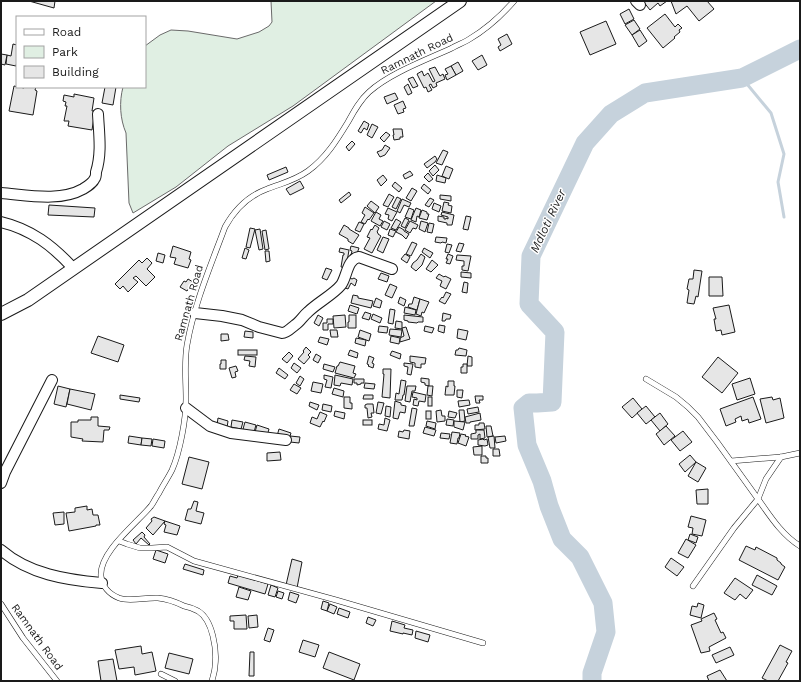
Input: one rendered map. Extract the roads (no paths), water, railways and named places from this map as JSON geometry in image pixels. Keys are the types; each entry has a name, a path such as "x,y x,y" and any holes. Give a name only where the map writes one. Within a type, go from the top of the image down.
{"street":[{"path":"1,314 28,300 460,1"},
{"path":"1,193 62,196 71,194 89,186 95,179 99,163 100,150 98,114"},
{"path":"1,222 12,224 29,231 45,242 73,268"},
{"path":"195,313 242,320 259,327 285,333 342,284 354,259 358,257 392,269"},
{"path":"1,483 5,472 52,380"},
{"path":"186,408 210,426 231,433 286,440"},
{"path":"1,550 20,563 43,574 73,580 102,583"}],"lane":[{"name":"Ramnath Road","path":"102,583 102,564 107,555 151,506 168,479 178,454 186,408 186,354 189,334 209,270 225,226 230,218 243,203 252,196 266,189 294,180 319,163 341,134 362,98 374,88 415,64 468,40 488,26 509,8 514,1"},
{"path":"646,379 676,397 698,417 777,526 793,542 800,546"},
{"path":"730,461 800,454"},
{"path":"693,586 734,528 758,499 766,479 782,457"},
{"path":"119,540 140,548 167,547 194,561 483,643"},
{"path":"102,583 107,590 119,598 127,600 157,598 198,611 211,626 215,646 216,666 212,681"},
{"name":"Ramnath Road","path":"1,604 23,638 57,681"},
{"path":"161,674 175,681"}],"waterway":[{"name":"Mdloti River","path":"592,681 592,673 606,632 603,603 580,557 562,539 549,506 542,481 527,445 523,408 529,403 552,402 555,332 529,304 531,256 585,143 611,114 645,93 742,78 800,49"},
{"path":"742,78 771,113 784,154 778,182 784,217"}]}
